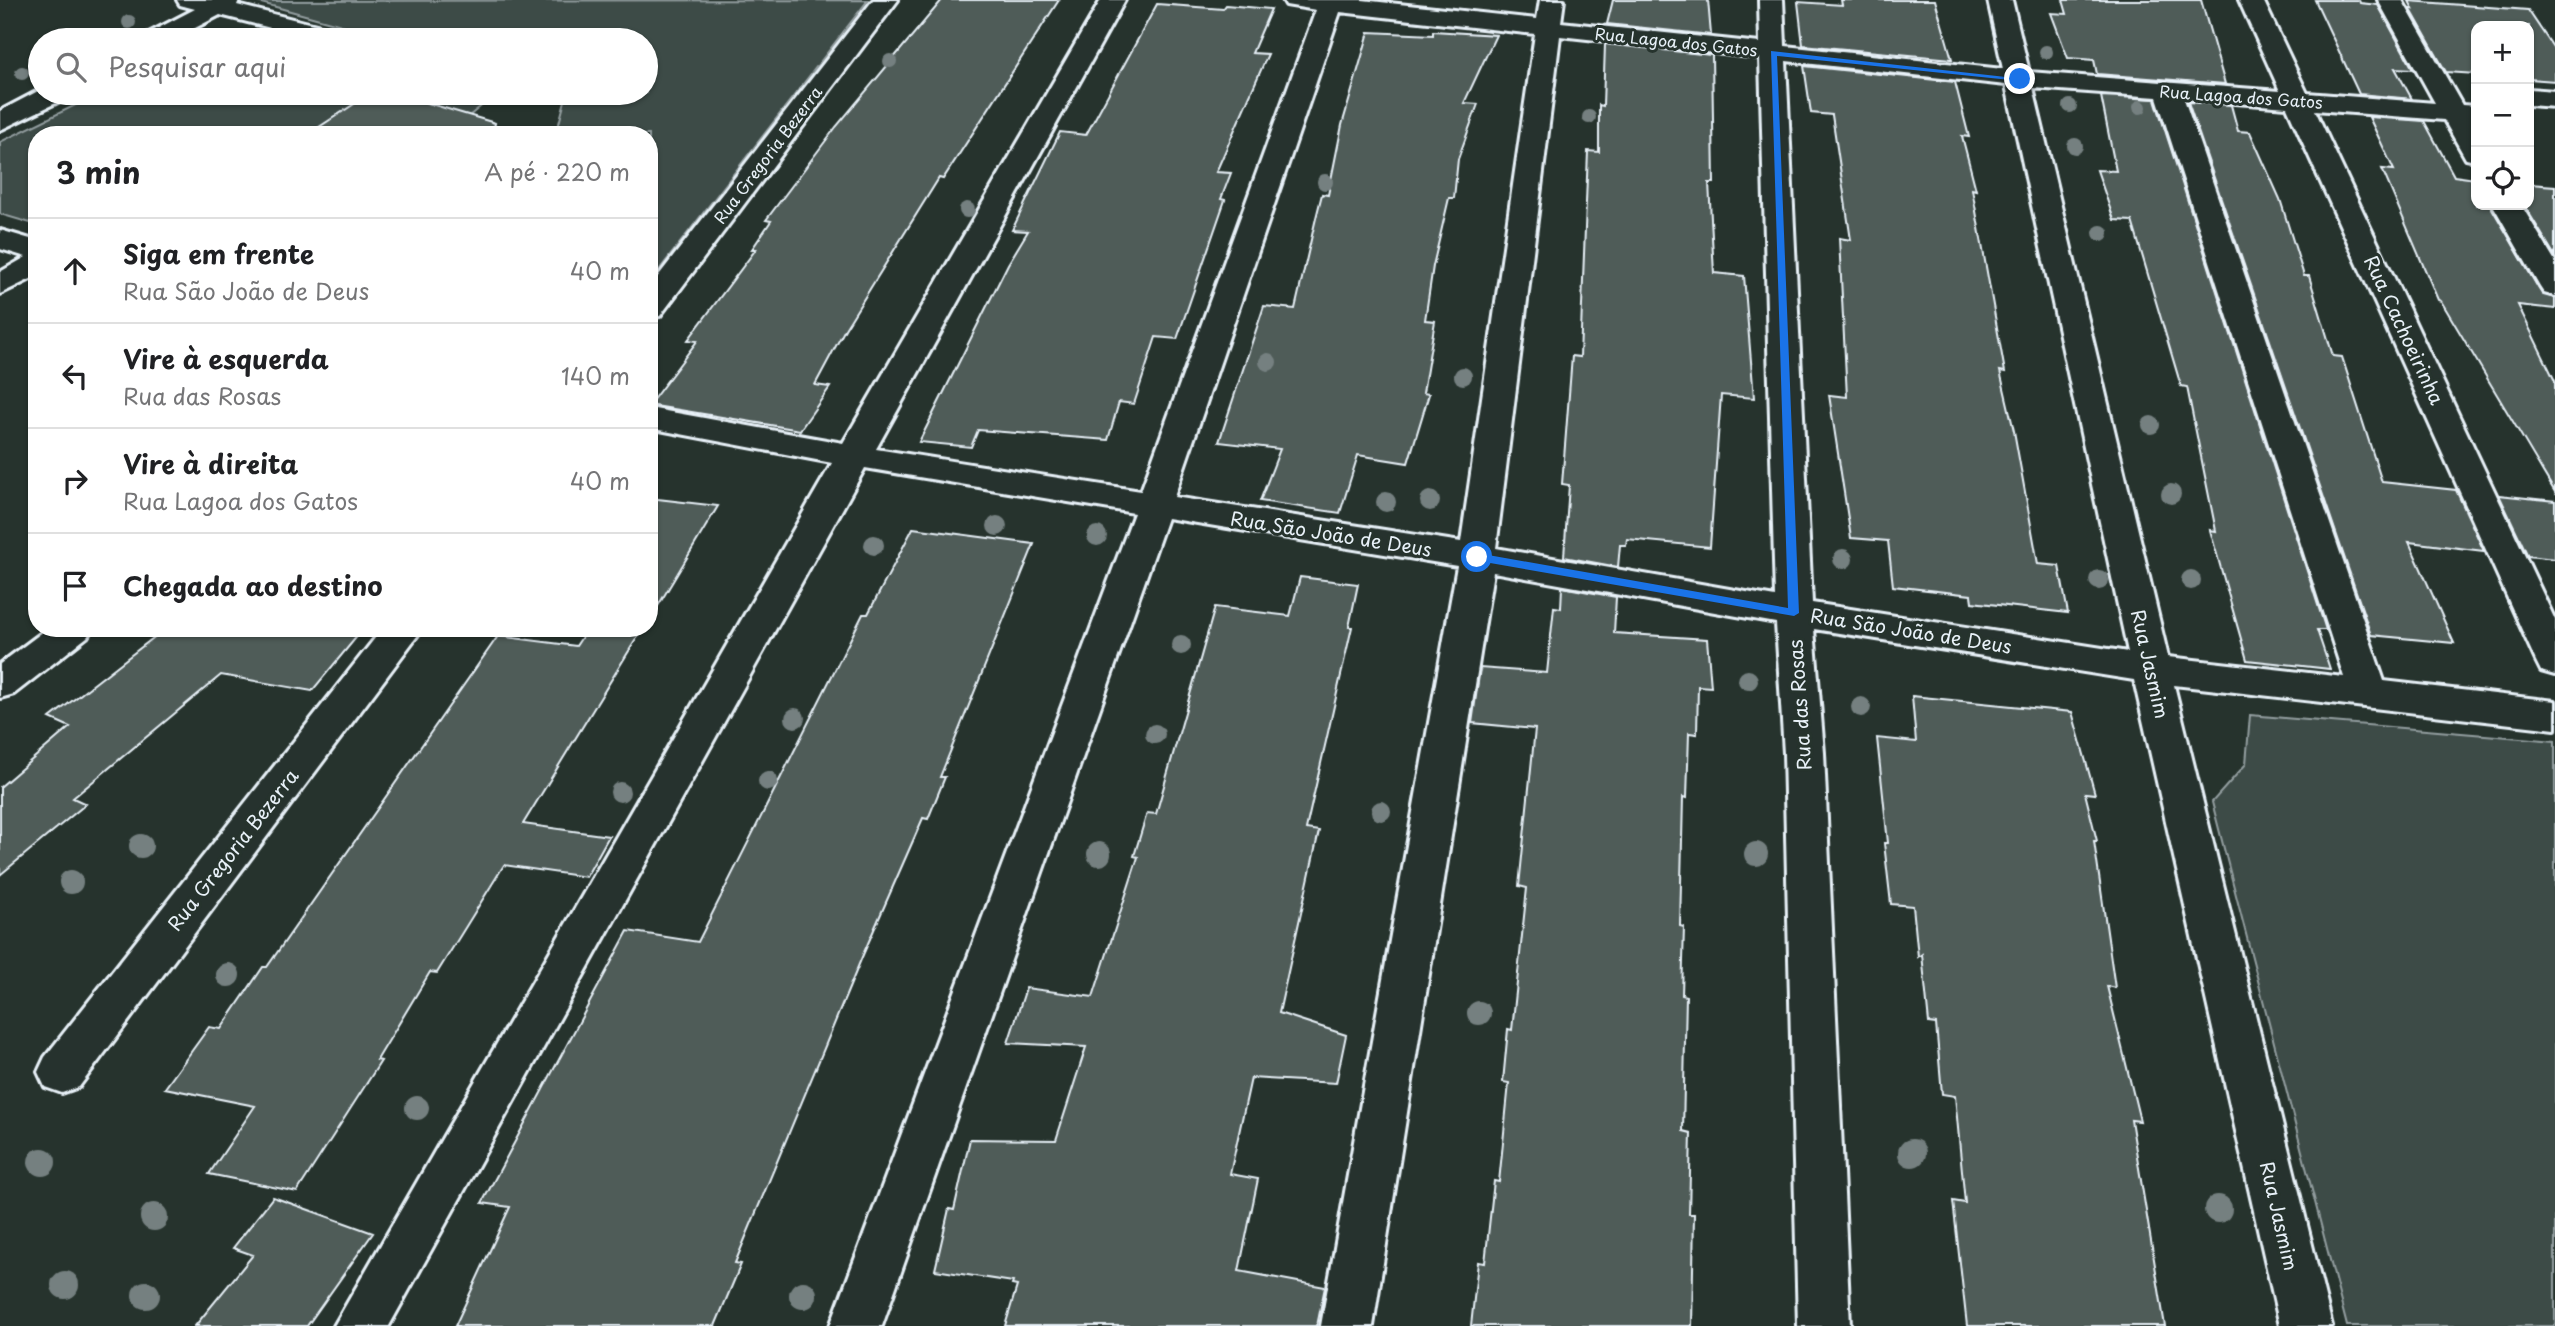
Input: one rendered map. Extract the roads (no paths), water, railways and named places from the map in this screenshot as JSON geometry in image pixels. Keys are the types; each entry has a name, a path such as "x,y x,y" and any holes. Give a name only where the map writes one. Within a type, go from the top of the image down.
{"street":[{"path":"189,0 223,3 307,28"},
{"name":"Rua Gregoria Bezerra","path":"658,297 886,0"},
{"path":"360,1326 1113,0"},
{"name":"Rua das Rosas","path":"1771,0 1794,613 1804,753 1824,1326"},
{"name":"Rua Jasmim","path":"2000,0 2020,79 2151,669 2306,1326"},
{"name":"Rua Cachoeirinha","path":"2251,0 2555,661"},
{"path":"2390,0 2457,106 2474,147"},
{"path":"856,1326 1154,505 1319,1"},
{"name":"Rua Lagoa dos Gatos","path":"1319,1 1550,14 1773,53 2020,79 2299,101 2457,106"},
{"path":"176,28 223,3"},
{"path":"1347,1326 1477,557 1550,14"},
{"path":"2168,92 2369,694"},
{"path":"2534,97 2555,99"},
{"path":"0,122 32,105"},
{"path":"2534,118 2555,120"},
{"path":"2510,210 2555,288"},
{"path":"0,239 28,248"},
{"path":"0,285 28,268"},
{"name":"Rua São João de Deus","path":"658,420 855,456 1477,557 1794,613 2151,669 2555,715"},
{"path":"0,684 62,637"},
{"name":"Rua Gregoria Bezerra","path":"62,1072 397,637"}]}
